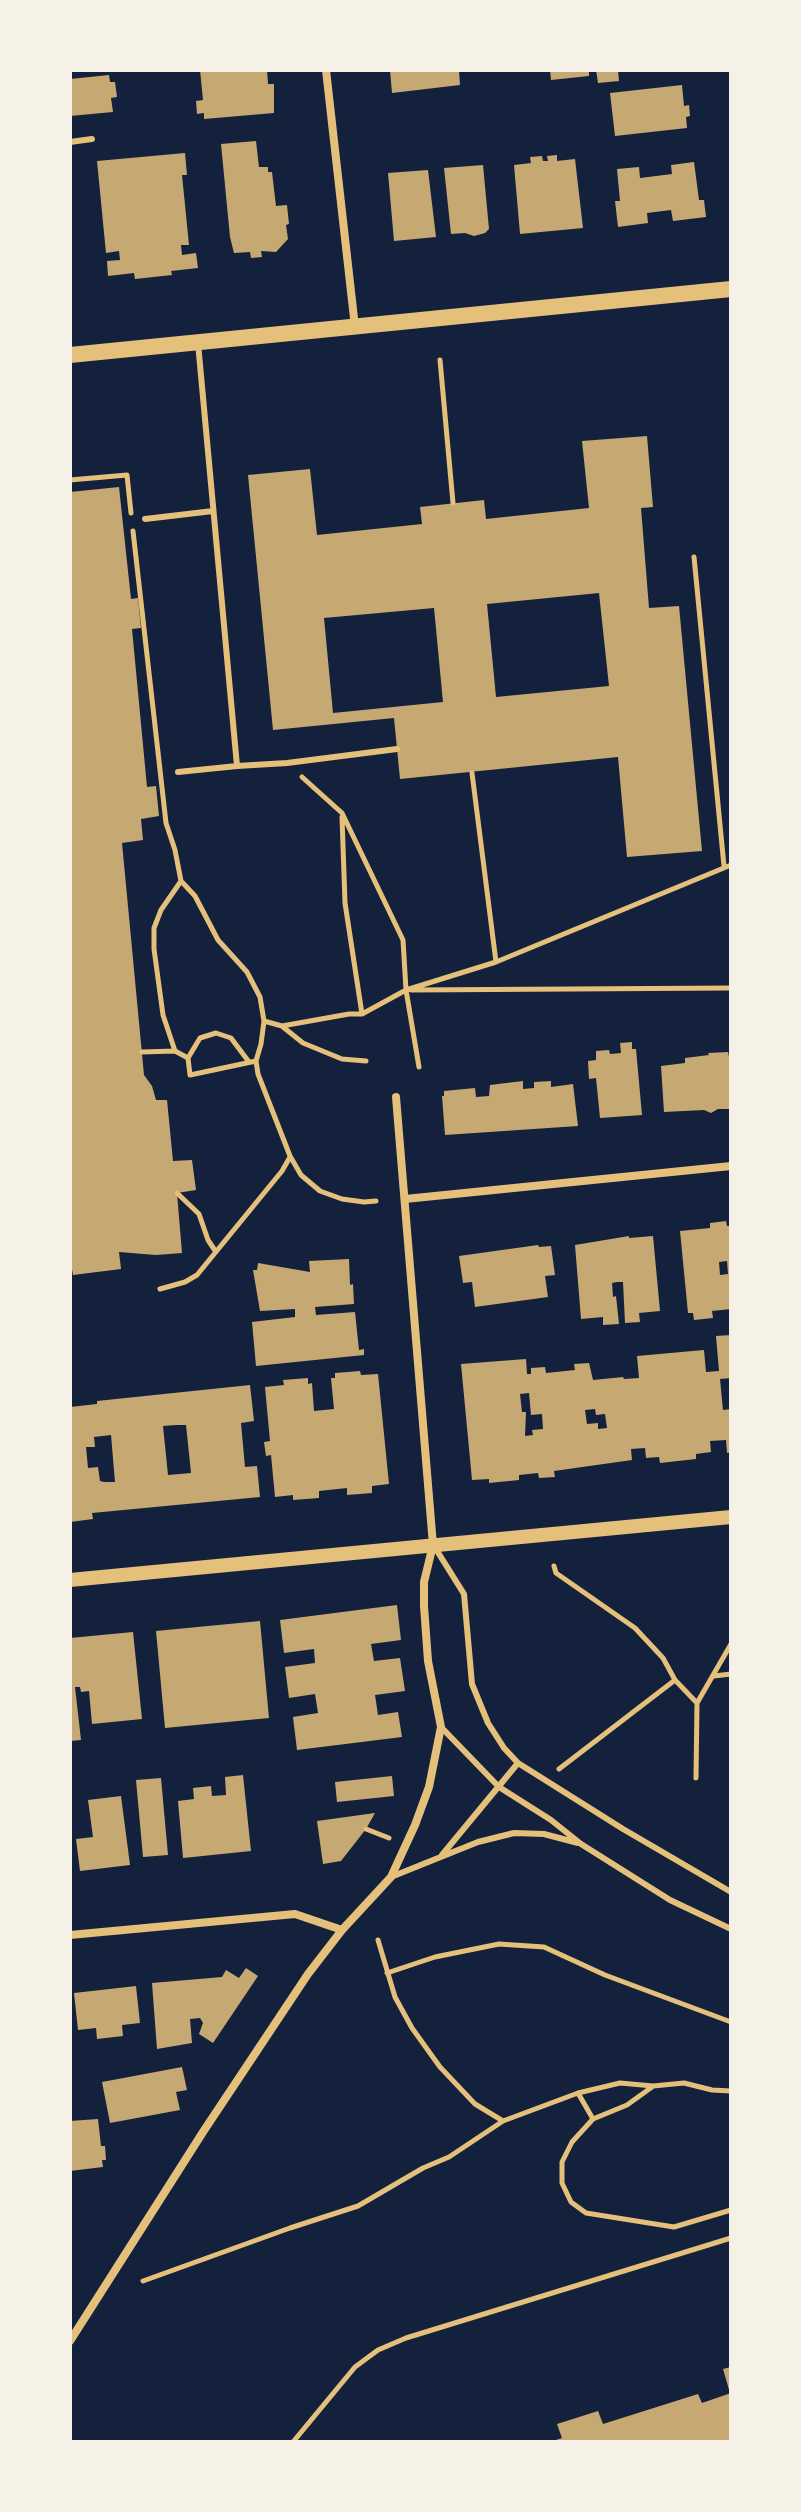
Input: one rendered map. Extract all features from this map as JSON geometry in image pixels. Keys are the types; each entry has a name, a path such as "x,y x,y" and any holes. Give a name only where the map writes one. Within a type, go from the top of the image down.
{"main road":[{"path":"70,355 731,289"}],"street":[{"path":"326,70 355,328"},
{"path":"70,2341 308,1974 342,1930 391,1877 429,1787 441,1727 428,1661 424,1606 424,1582 433,1545 396,1097"},
{"path":"405,1199 731,1166"},
{"path":"70,1580 731,1517"},
{"path":"70,1935 295,1914 342,1930"},
{"path":"70,2322 79,2327"}],"lane":[{"path":"70,142 92,139"},
{"path":"198,343 237,766"},
{"path":"145,519 213,511"},
{"path":"178,772 287,763 397,749"},
{"path":"433,1545 464,1594 472,1684 495,1737 518,1763 731,1892"},
{"path":"441,1727 499,1787 670,1900 731,1929"},
{"path":"440,1857 518,1763"},
{"path":"391,1877 478,1842 514,1833 544,1834 581,1844"}],"path":[{"path":"440,360 453,503"},
{"path":"70,480 127,475 166,823 181,881 195,896 218,940 255,985 264,1021 252,1062"},
{"path":"282,1026 362,1014 406,990 496,962 728,866 694,557"},
{"path":"287,763 342,813 403,940 406,990 419,1067"},
{"path":"472,773 496,962"},
{"path":"342,813 345,903 362,1014"},
{"path":"175,1051 163,1015 154,928 166,901 181,881"},
{"path":"406,990 731,988"},
{"path":"264,1021 282,1026 303,1043 342,1059 366,1061"},
{"path":"252,1062 190,1075 188,1058 200,1038 216,1033 231,1038 252,1062 290,1156 301,1175 320,1191 342,1199 376,1201"},
{"path":"142,1052 175,1051 188,1058"},
{"path":"160,1289 197,1275 282,1171 290,1156"},
{"path":"177,1193 199,1214 208,1240 216,1252"},
{"path":"554,1566 556,1573 635,1628 663,1658 675,1680 697,1703"},
{"path":"696,1778 697,1703 731,1644"},
{"path":"713,1676 731,1674"},
{"path":"549,1781 566,1762 675,1680"},
{"path":"366,1829 389,1838"},
{"path":"378,1940 395,1997 412,2028 440,2067 475,2104 503,2121"},
{"path":"387,1973 435,1957 499,1944 544,1947 605,1975 731,2022"},
{"path":"143,2281 358,2206 423,2168 449,2157 503,2121 578,2093 620,2083 653,2086 684,2083 731,2091"},
{"path":"653,2086 627,2105 593,2119 572,2142 562,2162 562,2183 571,2202 586,2213 674,2227 731,2210"},
{"path":"578,2093 593,2119"},
{"path":"293,2442 355,2367 378,2350 406,2338 731,2238"}],"building":[{"path":"200,70 267,70 268,84 274,84 274,113 204,119 204,113 197,114 196,101 203,100"},
{"path":"390,70 459,70 460,85 392,93"},
{"path":"550,70 589,70 589,76 551,80"},
{"path":"596,70 618,70 619,81 598,83"},
{"path":"109,75 110,82 115,82 117,97 111,98 113,112 70,116 70,79"},
{"path":"682,85 684,106 689,105 687,128 615,136 610,93"},
{"path":"256,141 259,167 268,167 268,172 272,172 276,206 287,205 289,224 286,225 288,239 276,252 261,251 262,257 251,258 250,252 234,253 221,144"},
{"path":"185,153 187,175 182,175 189,245 181,245 182,255 196,253 198,268 171,271 172,275 135,279 134,273 108,276 107,261 120,260 119,251 106,253 97,161"},
{"path":"557,155 557,161 575,159 583,228 520,234 514,165 531,163 530,157 542,156 543,161 548,161 547,156"},
{"path":"694,162 699,200 704,200 706,217 673,221 671,210 647,213 648,223 618,227 615,201 620,201 617,169 639,167 640,178 672,174 671,165"},
{"path":"483,165 489,229 474,236 451,234 444,168"},
{"path":"428,170 436,237 394,241 388,173"},
{"path":"647,436 653,507 641,508 649,608 679,606 702,851 627,857 618,757 400,779 394,718 273,730 248,475 310,469 317,535 422,524 420,507 484,500 486,519 589,508 582,441","holes":["599,593 609,686 496,697 487,604","434,608 443,702 333,713 324,618"]},
{"path":"119,487 131,599 138,598 141,628 132,629 147,787 156,786 159,816 141,819 143,840 122,843 144,1075 152,1086 156,1100 167,1100 173,1161 192,1160 196,1190 177,1193 182,1253 156,1255 119,1252 121,1269 73,1275 70,1258 70,492"},
{"path":"632,1042 632,1049 636,1049 642,1115 600,1118 596,1078 589,1079 588,1061 596,1060 596,1051 621,1053 620,1043"},
{"path":"728,1052 731,1109 718,1109 711,1113 704,1110 664,1112 661,1066 685,1063 685,1058 708,1053"},
{"path":"523,1081 523,1089 534,1088 534,1082 551,1081 551,1087 573,1084 578,1126 445,1135 444,1091 475,1088 476,1097 489,1096 490,1085"},
{"path":"726,1221 727,1226 731,1226 731,1309 712,1311 713,1318 694,1320 693,1313 688,1313 680,1231 710,1228 710,1223","holes":["727,1261 728,1274 720,1275 719,1262"]},
{"path":"629,1236 653,1236 660,1311 639,1313 640,1322 625,1323 623,1282 617,1282 612,1283 619,1324 603,1325 603,1317 581,1319 575,1245"},
{"path":"551,1246 555,1275 545,1276 548,1297 475,1307 472,1282 463,1283 459,1256"},
{"path":"349,1259 354,1304 315,1307 316,1315 355,1312 359,1350 364,1349 364,1355 256,1366 252,1322 295,1317 295,1309 260,1311 253,1270 257,1270 258,1263 310,1272 309,1261"},
{"path":"731,1335 731,1378 720,1379 723,1410 731,1409 731,1452 727,1453 726,1440 710,1441 711,1452 696,1454 696,1459 660,1463 659,1457 646,1458 645,1448 631,1449 632,1460 554,1471 555,1477 539,1478 538,1473 519,1475 519,1480 489,1483 489,1479 472,1480 461,1364 526,1359 527,1374 531,1374 531,1368 545,1367 546,1373 575,1370 574,1364 589,1363 593,1380 624,1379 639,1378 637,1356 704,1350 706,1372 719,1371 716,1336","holes":["529,1393 531,1415 542,1414 543,1429 532,1430 533,1435 525,1436 526,1412 522,1412 520,1394","595,1409 596,1415 605,1414 607,1428 598,1429 598,1423 587,1424 585,1410"]},
{"path":"360,1371 361,1375 378,1374 389,1484 372,1486 372,1493 347,1495 347,1488 319,1491 319,1498 293,1500 293,1495 275,1497 271,1455 266,1456 264,1442 270,1441 265,1387 284,1385 283,1380 308,1378 308,1384 312,1383 314,1411 334,1409 331,1378 335,1378 335,1373"},
{"path":"250,1385 254,1421 241,1423 245,1467 257,1466 260,1497 92,1513 93,1519 70,1522 70,1407 97,1404 97,1401","holes":["186,1425 191,1473 168,1475 163,1426","111,1435 115,1482 104,1482 100,1481 98,1467 88,1468 86,1447 95,1447 94,1437"]},
{"path":"397,1605 401,1640 371,1644 374,1661 400,1658 405,1691 375,1695 378,1715 398,1712 402,1737 297,1750 293,1717 318,1713 315,1694 289,1698 285,1667 315,1663 314,1649 284,1653 280,1620"},
{"path":"260,1621 269,1718 165,1728 156,1631"},
{"path":"133,1632 142,1719 92,1724 89,1691 81,1692 80,1687 75,1687 81,1740 70,1741 70,1638"},
{"path":"243,1775 251,1851 183,1858 178,1801 194,1799 193,1788 211,1786 212,1796 226,1795 225,1777"},
{"path":"392,1776 394,1796 337,1802 335,1782"},
{"path":"161,1778 168,1855 143,1857 136,1780"},
{"path":"121,1796 130,1865 80,1871 76,1839 93,1837 88,1800"},
{"path":"375,1813 341,1861 323,1864 317,1821"},
{"path":"246,1968 258,1976 213,2043 199,2034 203,2023 200,2018 190,2019 192,2043 157,2049 152,1983 222,1977 226,1970 239,1978"},
{"path":"136,1986 140,2023 122,2025 123,2036 97,2039 96,2028 78,2030 74,1993"},
{"path":"182,2067 187,2090 176,2092 180,2110 110,2123 102,2082"},
{"path":"98,2119 101,2146 105,2146 103,2167 70,2171 70,2121"},
{"path":"731,2367 731,2393 730,2393 723,2369"},
{"path":"731,2393 731,2442 550,2442 562,2438 557,2424 598,2411 603,2424 698,2394 702,2403"}]}
